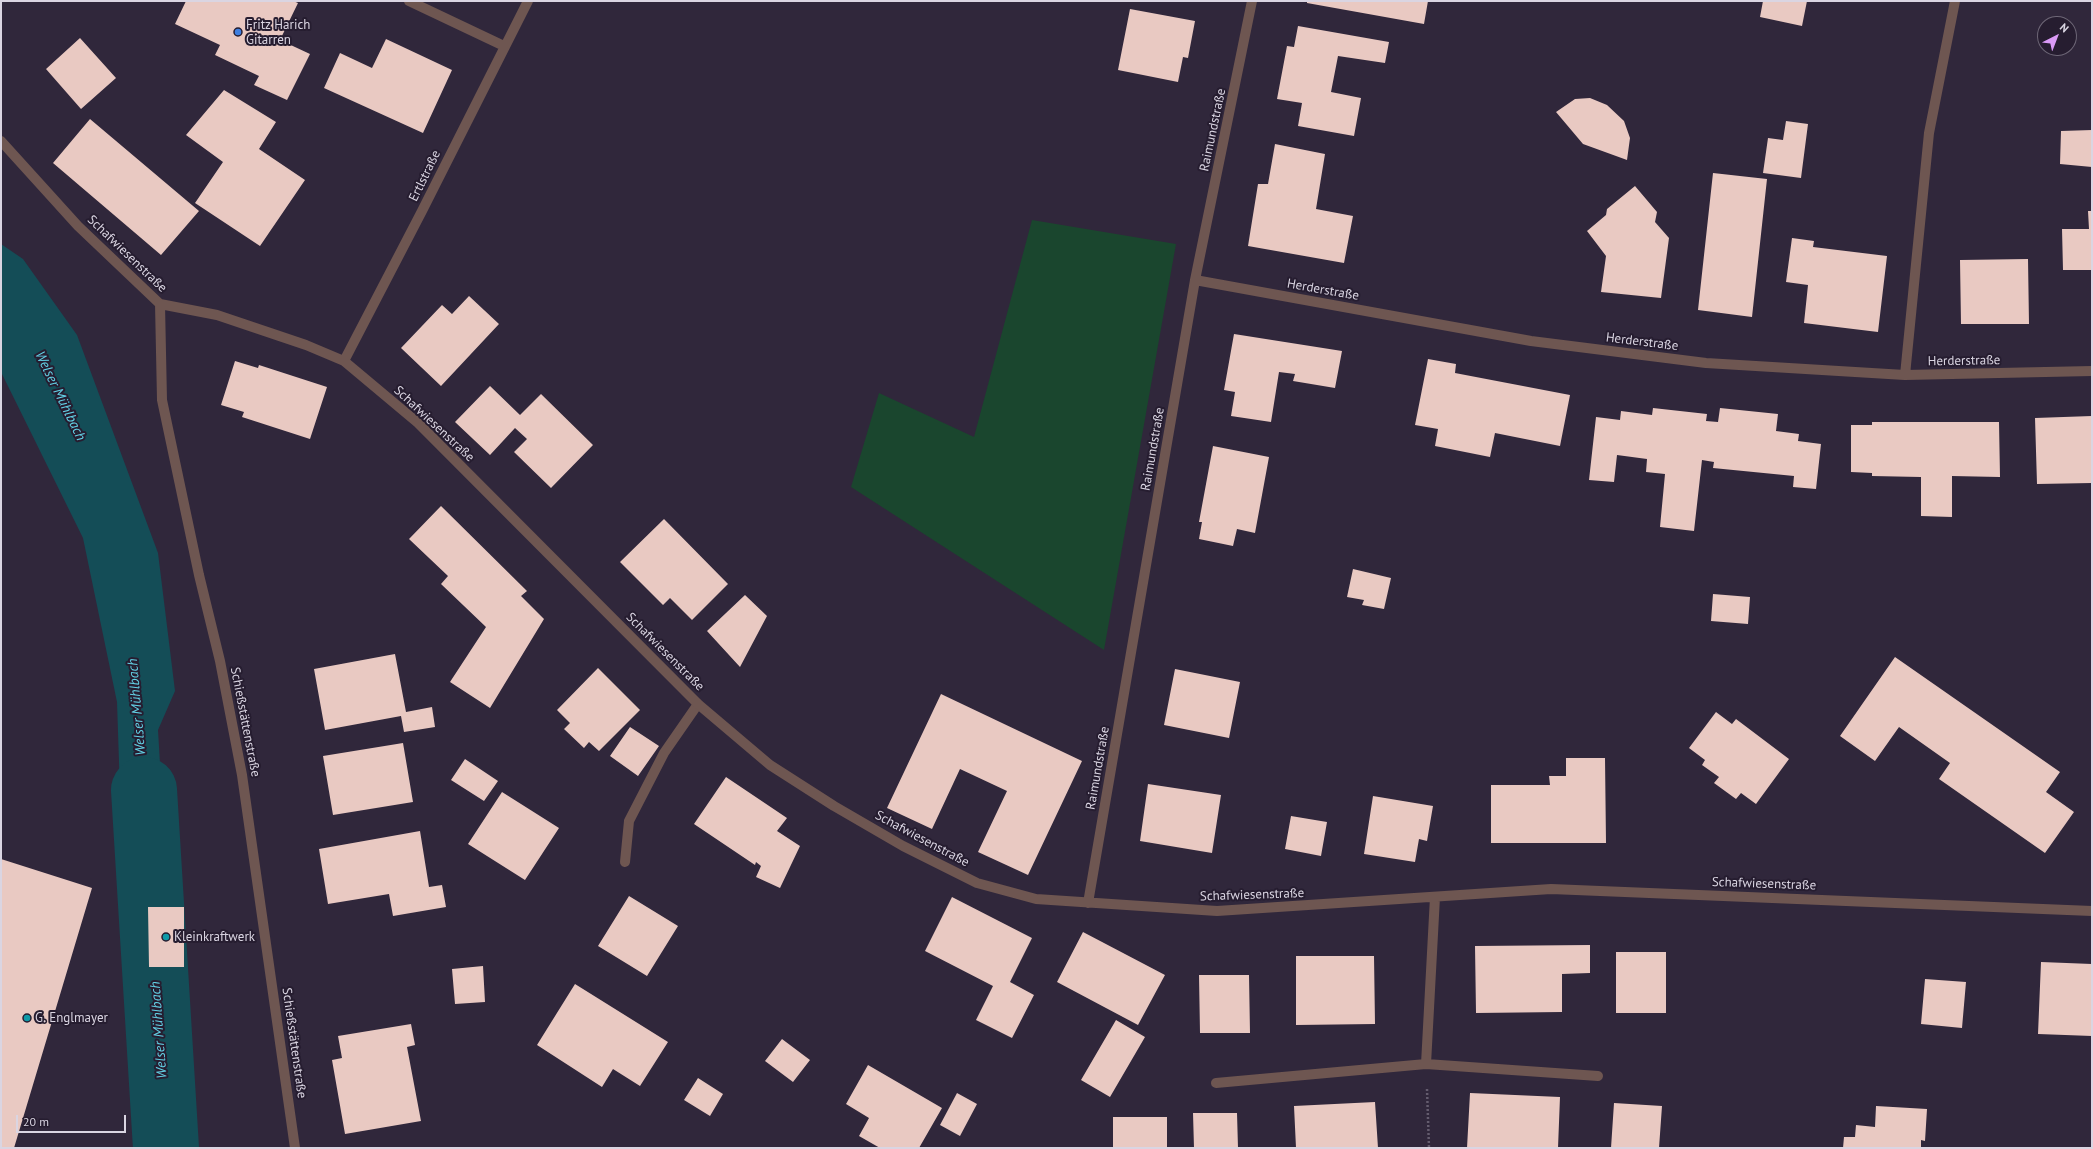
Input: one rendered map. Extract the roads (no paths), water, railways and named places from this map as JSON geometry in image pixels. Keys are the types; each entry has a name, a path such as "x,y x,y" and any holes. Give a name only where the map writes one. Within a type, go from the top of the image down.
{"street":[{"path":"409,1 504,46"},
{"name":"Ertlstraße","path":"344,361 528,1"},
{"name":"Raimundstraße","path":"1088,903 1195,280 1252,1"},
{"path":"1905,375 1929,133 1955,1"},
{"name":"Schafwiesenstraße","path":"1,141 78,226 160,304 217,315 306,345 344,361 418,423 698,704 770,765 834,806 903,846 977,883 1036,899 1216,912 1551,890 2092,911"},
{"name":"Herderstraße","path":"1195,280 1531,341 1706,363 1905,375 2092,370"},
{"name":"Schießstättenstraße","path":"160,304 162,400 199,575 220,661 242,775 295,1148"},
{"path":"625,862 629,821 664,753 698,704"},
{"path":"1426,1064 1435,897"},
{"path":"1216,1083 1426,1064 1598,1076"}],"water":[{"path":"1,244 23,259 77,335 158,553 175,691 158,730 167,881 150,882 155,967 172,980 182,1030 194,1148 139,1148 129,1060 117,702 83,538 1,372"}],"waterway":[{"name":"Welser Mühlbach","path":"144,790 166,1148"}],"place":[{"name":"Fritz Harich Gitarren","path":"238,32"},
{"name":"Kleinkraftwerk","path":"166,937"},
{"name":"G. Englmayer","path":"27,1018"}]}
